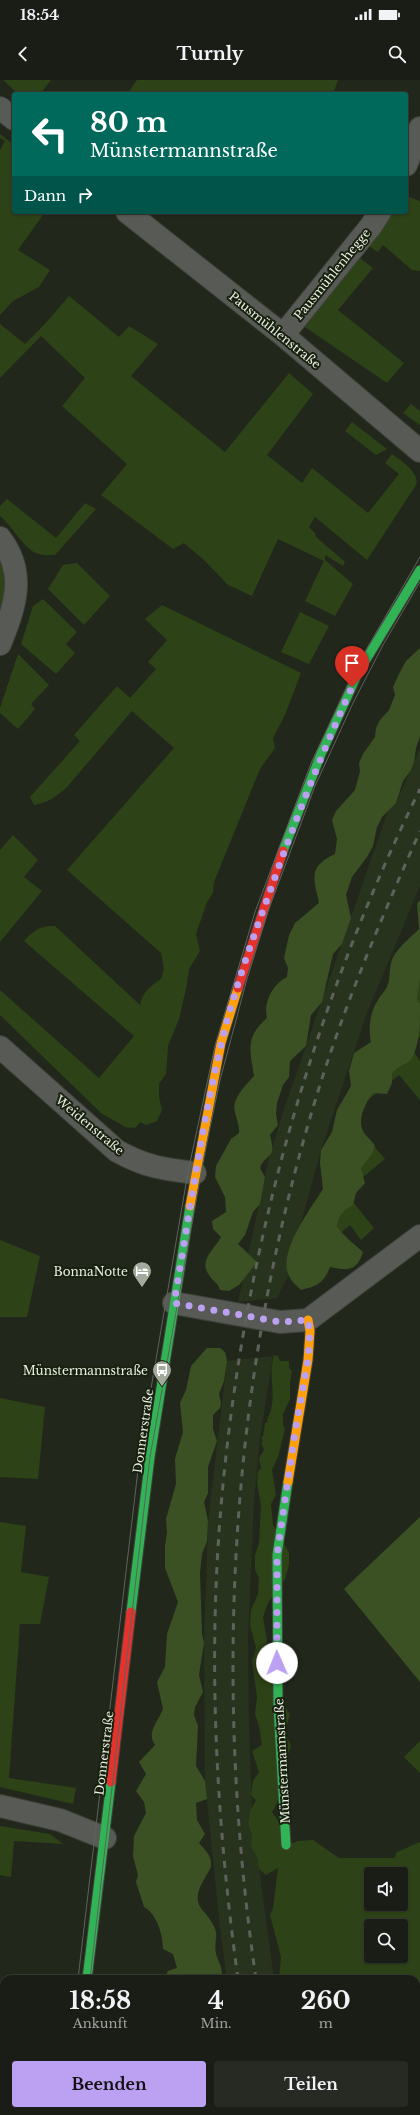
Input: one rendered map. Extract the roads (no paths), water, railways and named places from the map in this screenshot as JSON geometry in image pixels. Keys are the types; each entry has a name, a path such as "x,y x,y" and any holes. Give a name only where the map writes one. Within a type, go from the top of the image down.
{"main road":[{"name":"Donnerstraße","path":"88,1975 150,1457 195,1173 221,1043 250,948 288,840 321,754 358,673 389,619 420,570"},
{"name":"Münstermannstraße","path":"286,1845 278,1707 277,1555 295,1432 308,1360 310,1331 308,1320"}],"street":[{"path":"0,108 12,117"},
{"path":"408,160 420,128"},
{"name":"Pausmühlenstraße","path":"130,214 282,335 420,451"},
{"name":"Pausmühlenhegge","path":"282,335 371,226 379,214"},
{"path":"0,538 10,552 16,570 16,587 0,644"},
{"name":"Weidenstraße","path":"0,1047 117,1152 138,1163 154,1168 195,1173"},
{"path":"174,1303 280,1322 308,1320 420,1236"},
{"path":"0,1806 60,1820 105,1838"}],"tram line":[{"path":"78,1975 140,1453 188,1172 215,1046 255,912 312,761 359,662 420,557"},
{"path":"90,1975 150,1457 204,1156 220,1080 247,979 268,911 315,786 353,703 383,645 420,582"}],"railway":[{"path":"238,1975 220,1807 215,1692 215,1634 216,1577 220,1519 230,1424 244,1330 263,1237 286,1145 313,1053 344,964 380,875 420,789"},
{"path":"256,1975 243,1869 235,1758 233,1647 237,1536 247,1426 263,1316 286,1208 315,1101 363,964 420,831"}],"place":[{"name":"BonnaNotte","path":"142,1288"},
{"name":"Münstermannstraße","path":"162,1387"}]}
